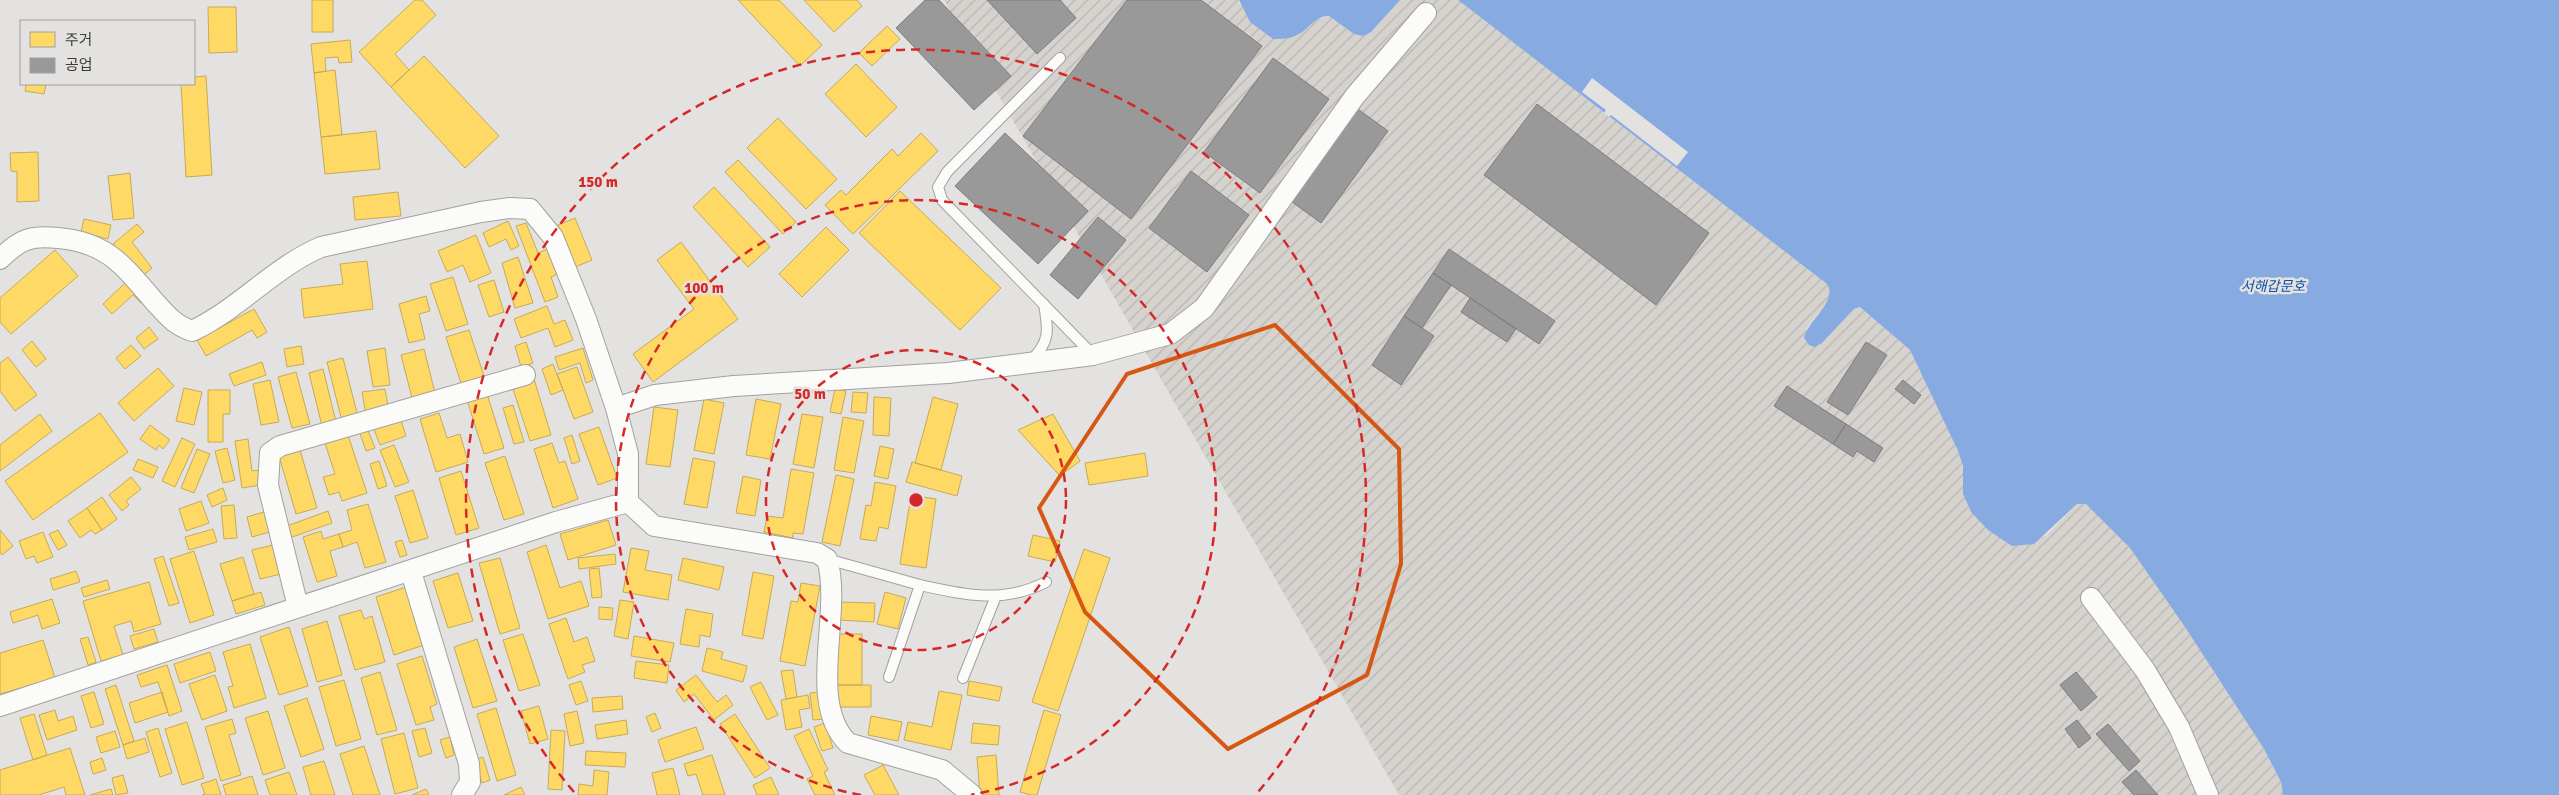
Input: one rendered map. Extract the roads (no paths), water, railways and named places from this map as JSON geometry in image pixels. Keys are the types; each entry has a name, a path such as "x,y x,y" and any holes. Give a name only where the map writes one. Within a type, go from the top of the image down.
{"street":[{"path":"616,408 655,395 734,386 876,379 1093,355 1170,334 1204,308 1355,96 1426,14"},
{"path":"0,258 14,245 35,236 60,238 93,245 120,262 175,325 192,330 211,322 298,257 321,247 482,212 510,208 530,210 553,237 586,319 616,408 628,454 628,502 654,526 817,553 827,559 830,570 832,624 829,701 838,733 848,744 942,770 972,795"},
{"path":"298,607 268,485 270,453 280,446 525,375"},
{"path":"0,706 298,607 411,572 556,522 628,502"},
{"path":"411,572 470,764 470,782 462,795"},
{"path":"2091,598 2155,686 2179,727 2208,795"}],"lane":[{"path":"1060,58 947,172 938,186 942,200 1093,355"},
{"path":"1028,363 1042,350 1048,330 1044,303"},
{"path":"827,559 953,593 996,596 1015,595 1046,582"},
{"path":"889,677 920,585"},
{"path":"962,678 996,596"}],"water":[{"path":"1239,0 1400,0 1371,32 1363,36 1354,34 1329,16 1316,20 1294,36 1273,39 1250,22"},
{"name":"서해갑문호","path":"1458,0 2559,0 2559,795 2283,795 2281,782 2264,749 2185,627 2130,548 2086,504 2077,504 2034,544 2012,546 1988,530 1971,512 1963,494 1963,466 1958,451 1910,350 1860,307 1854,309 1822,343 1814,347 1809,345 1804,338 1829,297 1827,284"}]}
